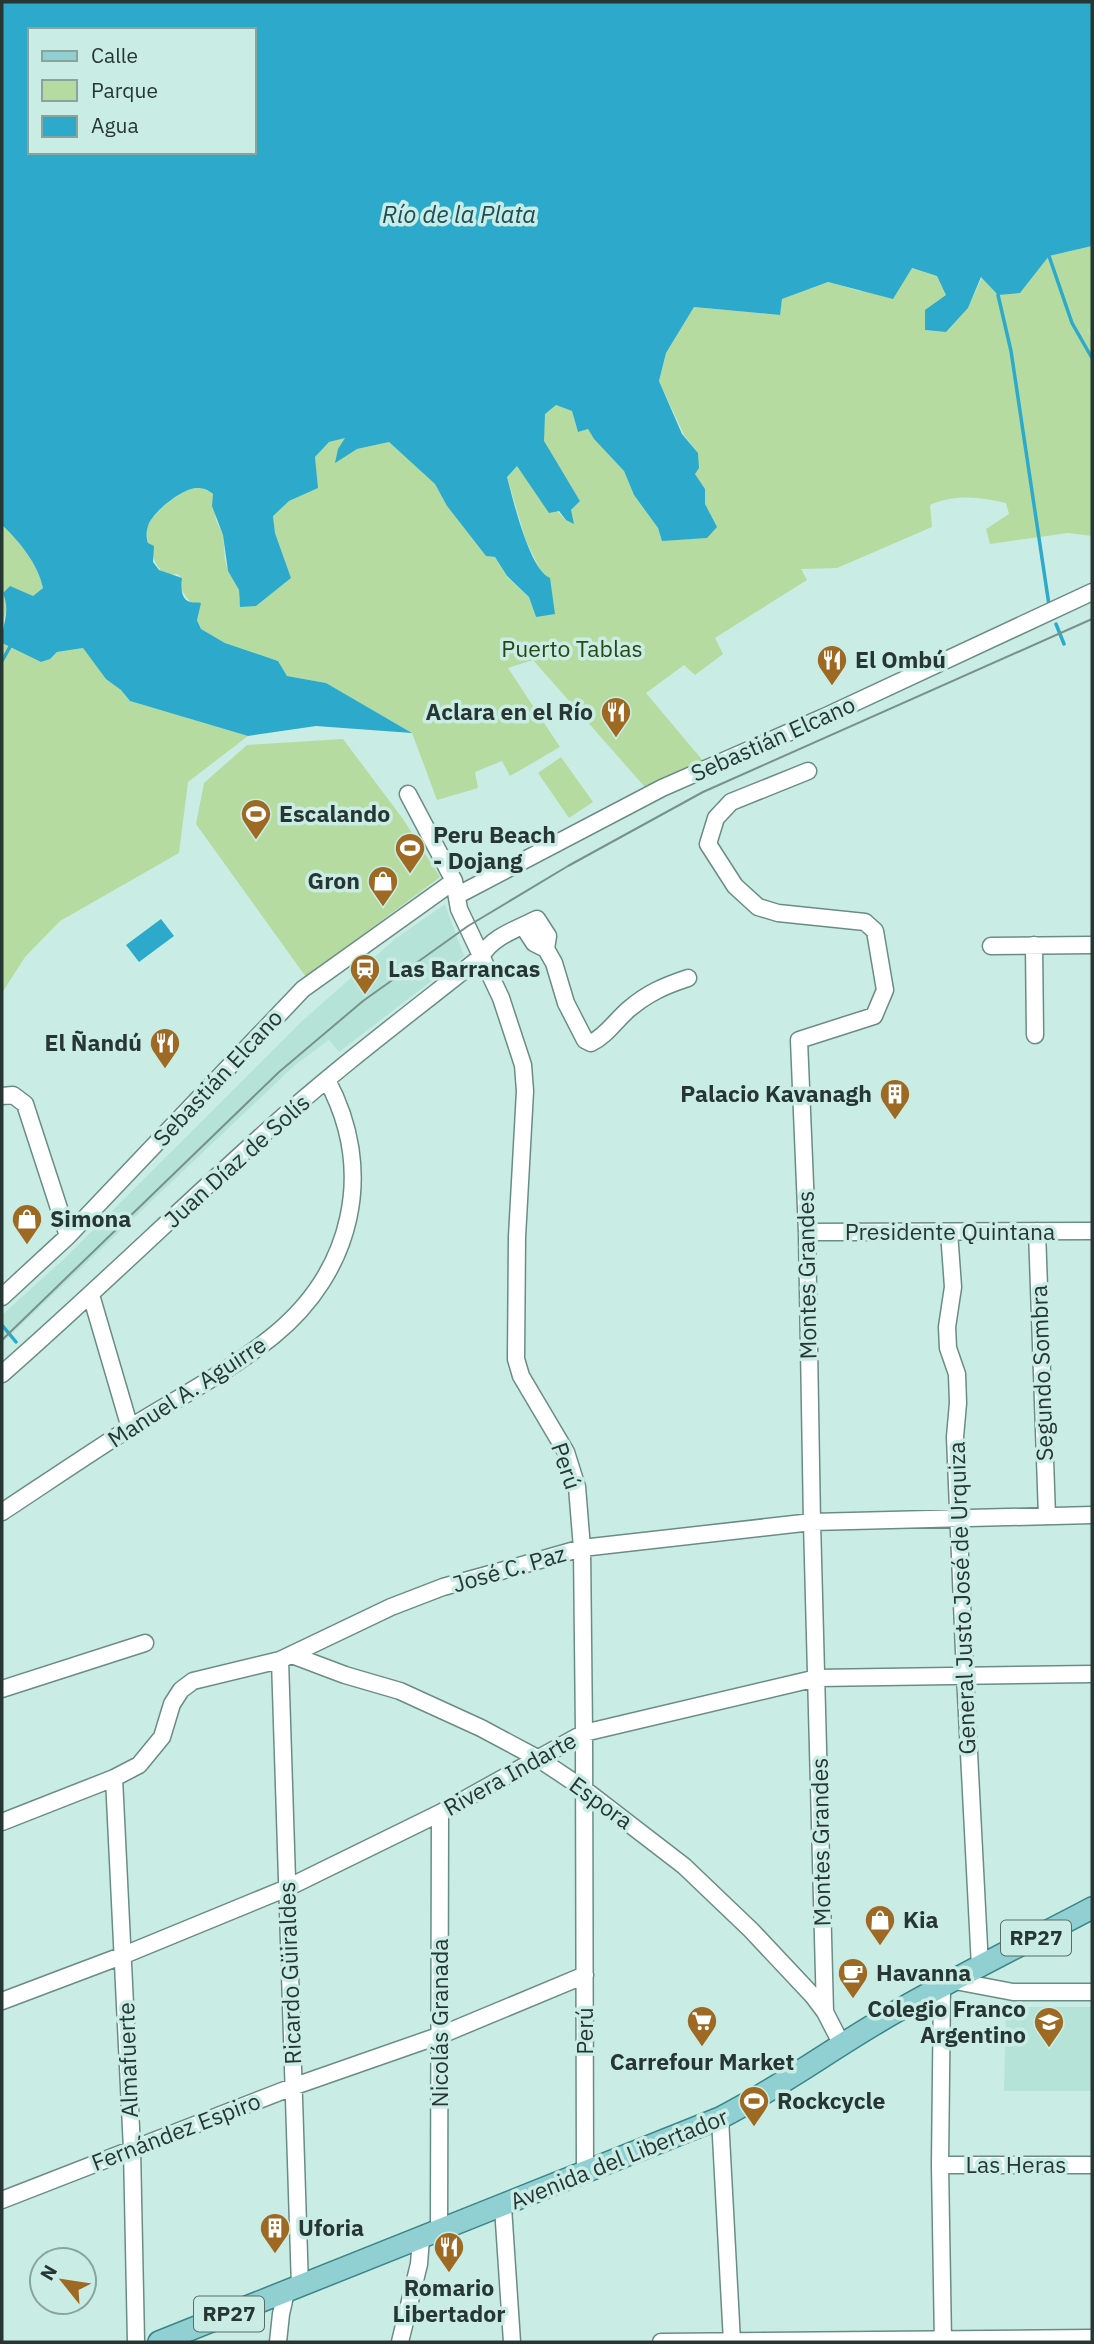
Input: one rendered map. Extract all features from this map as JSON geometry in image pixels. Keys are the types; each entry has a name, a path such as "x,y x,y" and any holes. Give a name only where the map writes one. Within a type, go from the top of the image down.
{"main road":[{"name":"Avenida del Libertador","path":"159,2342 503,2207 720,2118 782,2085 842,2045 948,1984 1092,1908"}],"street":[{"name":"Sebastián Elcano","path":"2,1297 68,1236 303,989 456,888 662,788 824,717 1092,592"},
{"name":"Montes Grandes","path":"808,771 731,802 716,818 708,844 735,886 758,907 818,919 865,922 875,932 886,990 874,1016 799,1041 807,1232 825,2012"},
{"name":"Perú","path":"408,794 456,888 459,909 501,998 523,1065 525,1091 517,1237 516,1359 521,1376 566,1452 577,1487 582,1548 585,2174"},
{"name":"Juan Díaz de Solís","path":"2,1374 268,1130 481,957 487,945 530,922 534,943 546,949 560,978 566,1003 585,1040 591,1043 598,1040 628,1010 655,989 688,978"},
{"path":"1034,945 1035,1035"},
{"path":"991,946 1092,945"},
{"name":"Manuel A. Aguirre","path":"2,1512 241,1359 274,1335 306,1303 328,1274 350,1214 353,1188 348,1134 340,1103 327,1080"},
{"path":"7,1096 25,1104 68,1236"},
{"name":"Segundo Sombra","path":"1037,1231 1047,1516"},
{"name":"Presidente Quintana","path":"807,1232 1092,1231"},
{"name":"General Justo José de Urquiza","path":"949,1232 953,1287 947,1327 948,1348 957,1374 955,1437 958,1518 981,1967"},
{"path":"90,1296 130,1428"},
{"name":"José C. Paz","path":"2,1822 114,1778 139,1765 162,1737 172,1704 181,1690 193,1681 286,1658 391,1607 443,1587 582,1548 812,1521 1092,1515"},
{"path":"2,1689 145,1643"},
{"name":"Espora","path":"286,1658 400,1692 481,1728 539,1759 584,1789 684,1866 751,1930 813,1996 825,2012 842,2045"},
{"name":"Ricardo Güiraldes","path":"278,2342 281,2314 293,2289 295,2086 287,1888 286,1658"},
{"name":"Rivera Indarte","path":"2,2001 124,1955 287,1888 440,1814 584,1733 817,1678 1092,1674"},
{"name":"Almafuerte","path":"114,1778 132,2149 136,2342"},
{"name":"Nicolás Granada","path":"400,2342 419,2264 430,2235 441,2035 440,1814"},
{"name":"Fernández Espiro","path":"2,2200 295,2086 441,2035 585,1975"},
{"path":"943,2340 940,2165 948,1984 1013,1992 1092,1992"},
{"path":"720,2118 732,2341"},
{"name":"Las Heras","path":"940,2165 1092,2165"},
{"path":"503,2207 512,2342"},
{"path":"661,2342 1092,2338"}],"shaded area":[{"path":"445,904 464,956 339,1052 329,1040 295,1065 2,1343 2,1315 65,1258 302,1021 395,939"},
{"name":"Colegio Franco Argentino","path":"1006,2007 1092,2007 1092,2091 1004,2091"}],"green space":[{"name":"Puerto Tablas","path":"1092,246 1092,335 1087,327 1092,338 1092,536 1068,533 990,544 986,529 1009,514 1006,503 958,498 930,505 932,527 837,568 801,569 807,580 715,638 723,654 695,675 684,665 646,693 709,768 651,794 533,660 508,668 560,747 510,776 502,761 475,772 478,788 437,800 412,733 326,683 287,676 278,661 225,643 201,629 190,602 180,588 181,577 164,573 155,562 146,531 150,521 169,502 185,492 204,489 213,494 216,520 223,535 225,560 239,590 239,601 256,606 291,578 275,533 273,515 289,501 317,488 315,457 329,442 347,437 357,449 389,442 435,484 447,506 486,556 495,557 507,577 529,597 536,617 543,575 526,541 507,477 517,465 532,486 566,520 580,501 543,441 545,413 556,405 572,411 578,432 588,429 624,471 634,495 658,528 662,541 705,503 705,489 695,474 698,453 684,435 659,381 666,353 694,307 779,315 782,299 828,282 860,291 911,268 937,276 947,295 925,330 946,332 968,308 982,277 1020,293 1049,256"},
{"path":"2,525 27,554 37,570 43,588 33,596 8,606 2,624"},
{"path":"2,643 41,662 50,659 57,652 83,648 106,678 130,701 248,736 188,782 179,853 60,921 25,957 2,993"},
{"path":"343,739 403,819 440,877 306,977 196,824 204,783 247,745"},
{"path":"561,757 593,802 569,818 538,773"}],"water":[{"name":"Río de la Plata","path":"2,2 1092,2 1092,246 1049,256 1020,293 998,295 981,277 968,308 946,332 925,330 925,310 946,295 937,276 912,268 893,299 828,282 782,299 780,315 694,307 666,353 659,381 682,434 698,453 699,468 695,474 705,489 705,504 717,527 707,538 662,541 658,528 634,495 624,471 588,429 578,432 572,411 556,405 545,414 544,441 580,501 571,510 574,524 566,520 559,511 549,513 517,466 507,477 529,548 542,572 550,578 555,614 536,617 529,597 507,576 495,557 486,556 447,506 435,484 389,442 357,449 335,463 338,449 345,438 329,442 315,457 318,488 289,501 273,516 275,533 291,578 256,606 240,607 239,590 228,571 223,535 212,506 213,494 202,488 191,489 176,496 155,514 147,532 148,543 154,546 153,562 159,570 182,578 184,598 201,603 197,620 201,629 225,643 278,661 287,676 326,683 412,733 316,726 248,736 130,701 106,679 83,648 57,652 50,659 41,662 2,643 6,612 3,593 10,586 33,596 43,588 37,570 2,525"},
{"path":"161,919 174,936 139,962 126,945"}],"waterway":[{"path":"1049,256 1072,323 1092,358"},
{"path":"998,295 1011,351 1049,605"},
{"path":"1056,624 1064,644"},
{"path":"2,661 11,645"},
{"path":"2,1325 16,1342"}],"tram line":[{"path":"2,1340 279,1072 363,1001 468,926 568,866 703,792 1092,619"}],"place":[{"name":"El Ombú","path":"832,687"},
{"name":"Aclara en el Río","path":"616,739"},
{"name":"Escalando","path":"256,841"},
{"name":"Peru Beach - Dojang","path":"410,875"},
{"name":"Gron","path":"383,908"},
{"name":"Las Barrancas","path":"365,996"},
{"name":"El Ñandú","path":"165,1070"},
{"name":"Palacio Kavanagh","path":"895,1121"},
{"name":"Simona","path":"27,1246"},
{"name":"Kia","path":"880,1947"},
{"name":"Havanna","path":"853,2000"},
{"name":"Carrefour Market","path":"702,2048"},
{"name":"Colegio Franco Argentino","path":"1049,2049"},
{"name":"Rockcycle","path":"754,2128"},
{"name":"Uforia","path":"275,2255"},
{"name":"Romario Libertador","path":"449,2274"}]}
